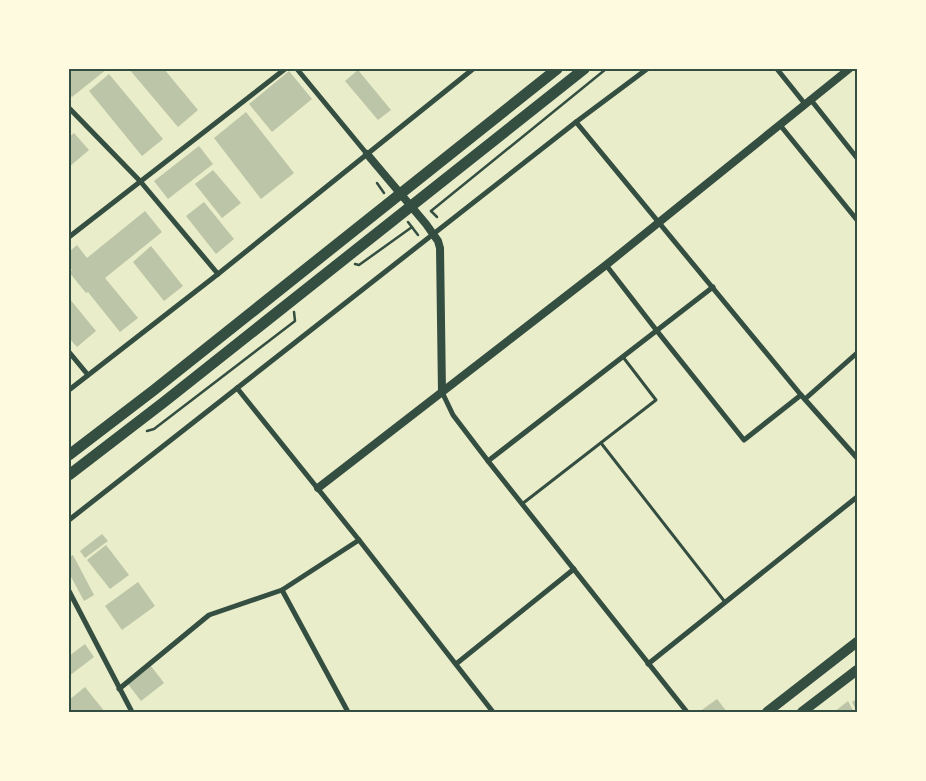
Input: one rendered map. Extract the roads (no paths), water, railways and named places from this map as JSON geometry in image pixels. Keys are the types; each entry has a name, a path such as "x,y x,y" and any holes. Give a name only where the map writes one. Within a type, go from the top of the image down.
{"highway":[{"path":"69,455 154,390 557,69"},
{"path":"69,475 584,69"},
{"path":"767,712 857,642"},
{"path":"802,712 857,670"}],"street":[{"path":"69,237 285,69"},
{"path":"297,69 408,202 433,234 440,248 442,392 453,415 687,712"},
{"path":"463,69 467,74"},
{"path":"69,390 218,274 473,69"},
{"path":"69,520 646,69"},
{"path":"777,69 857,158"},
{"path":"318,488 606,265 849,69"},
{"path":"69,108 140,181 218,274"},
{"path":"576,122 803,397 857,458"},
{"path":"780,125 857,220"},
{"path":"606,265 744,440 803,397 857,352"},
{"path":"488,461 713,287"},
{"path":"69,352 88,375"},
{"path":"237,388 359,540 491,712"},
{"path":"648,664 857,497"},
{"path":"119,689 209,615 282,590 359,540"},
{"path":"456,664 574,569"},
{"path":"282,590 348,712"},
{"path":"69,591 132,712"}],"lane":[{"path":"522,504 656,400 623,357"},
{"path":"600,443 726,602"}]}
